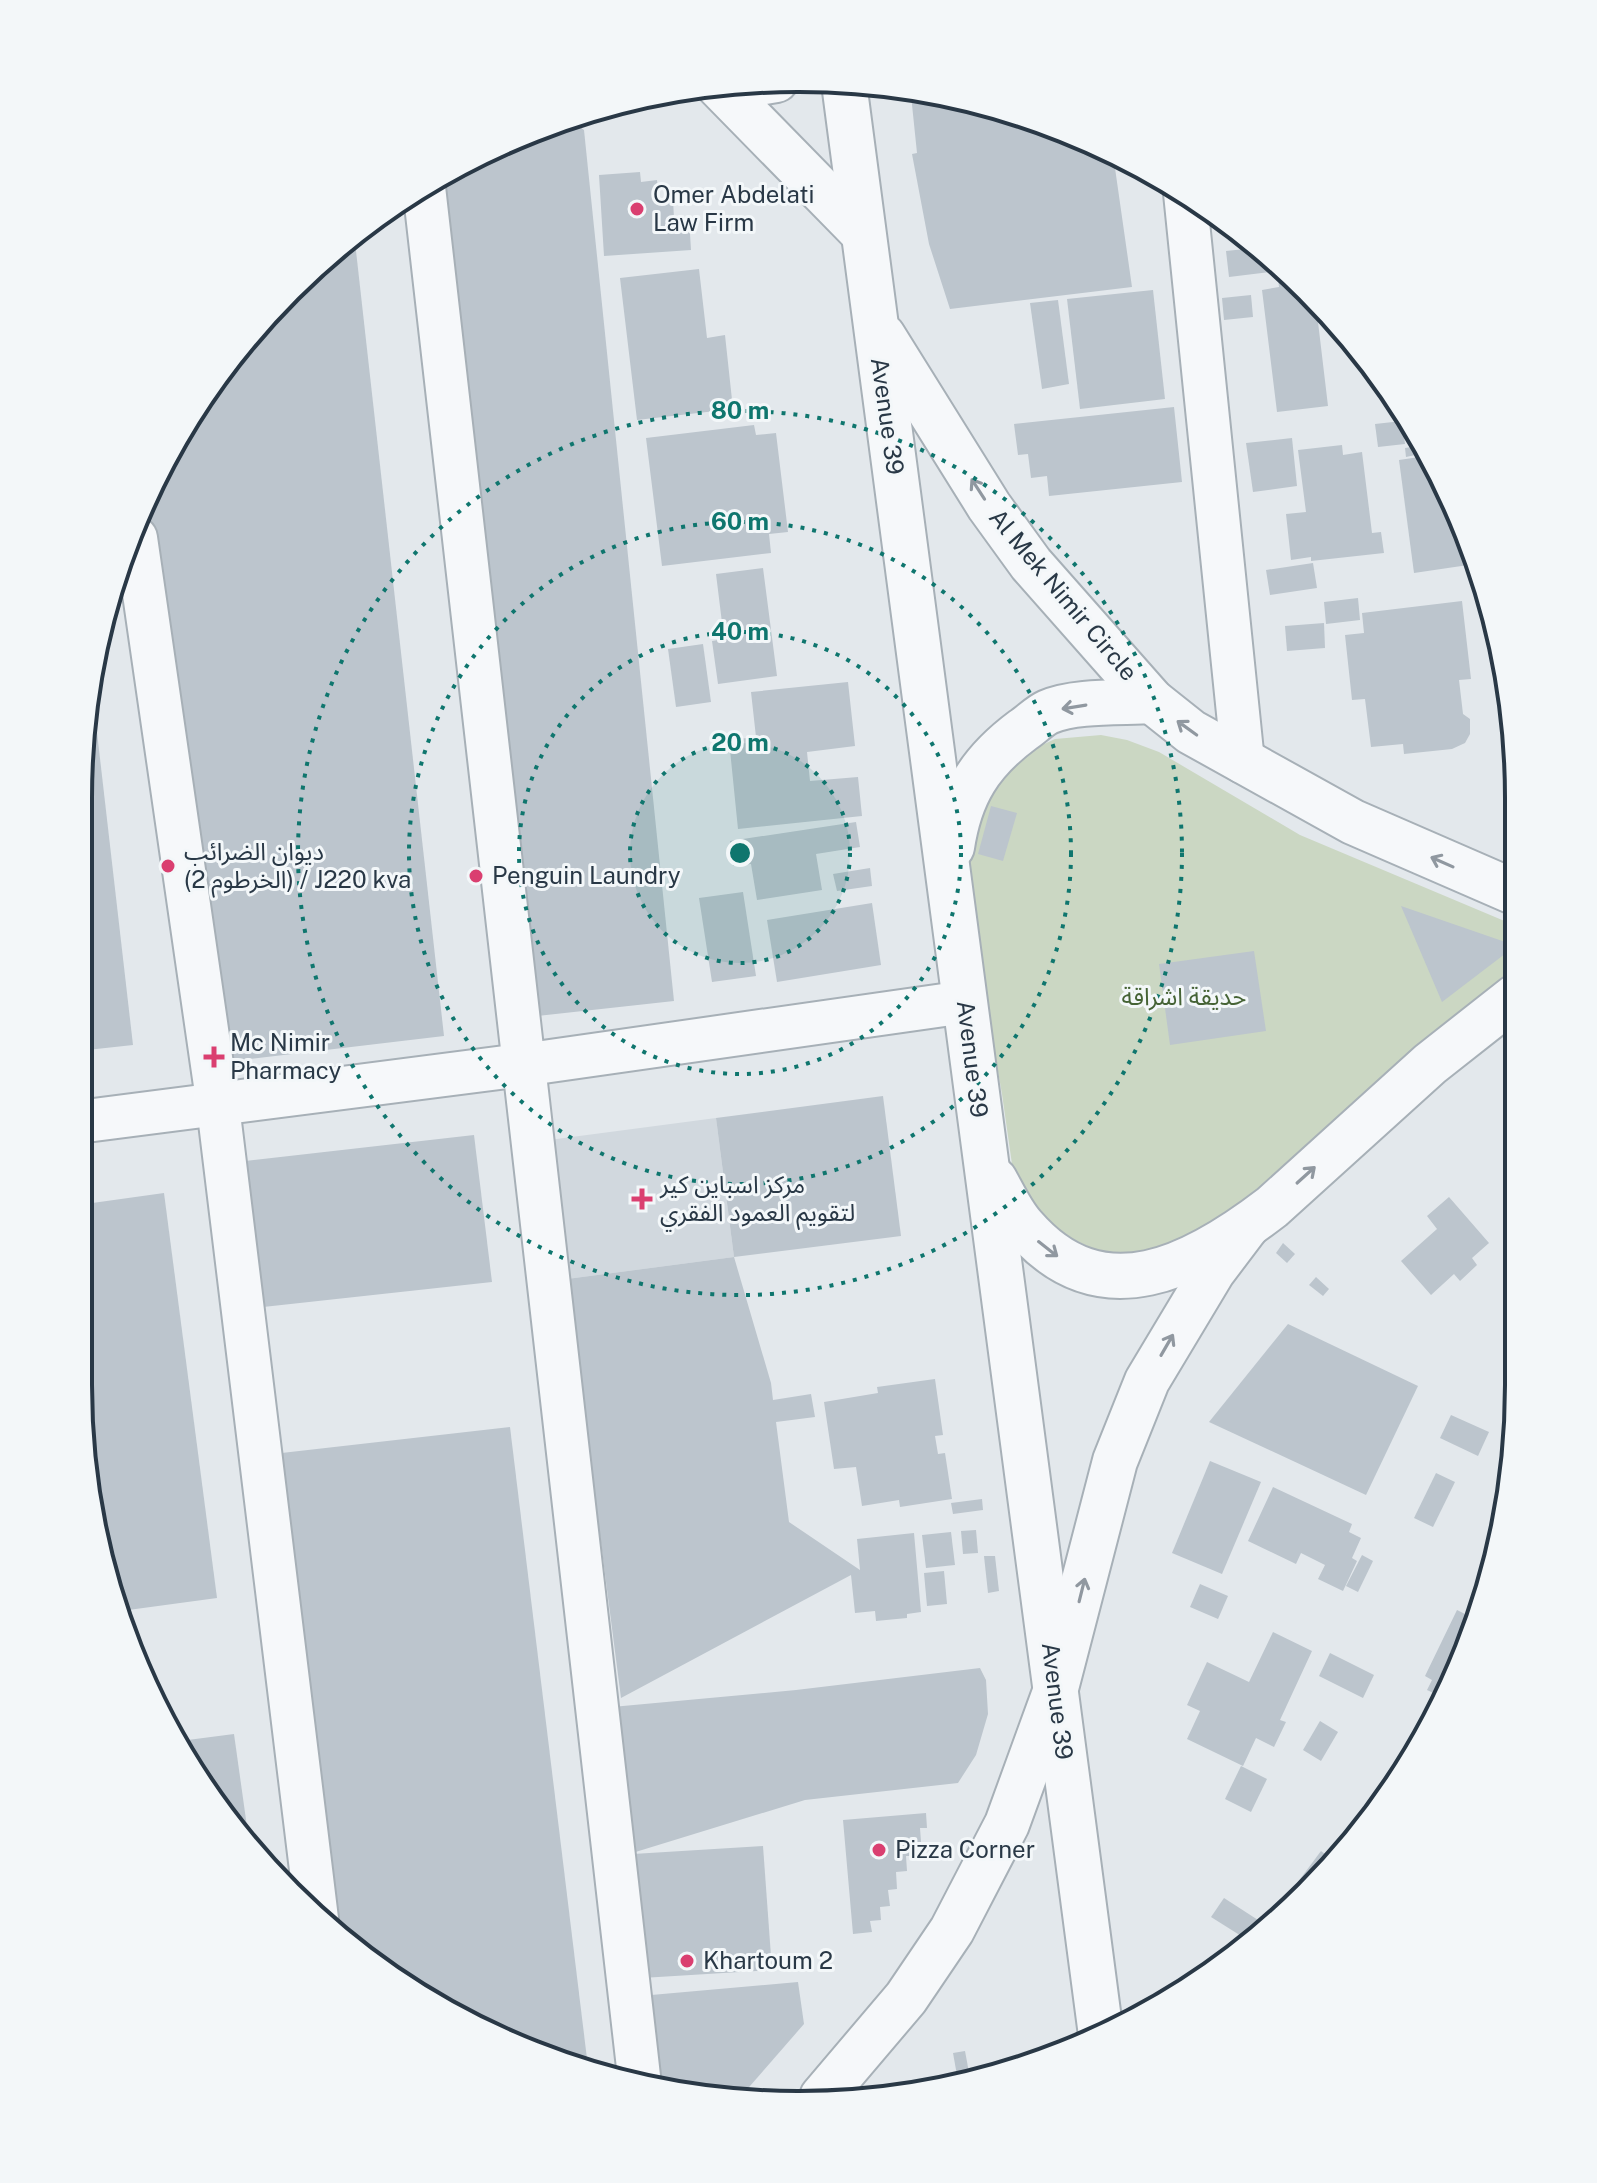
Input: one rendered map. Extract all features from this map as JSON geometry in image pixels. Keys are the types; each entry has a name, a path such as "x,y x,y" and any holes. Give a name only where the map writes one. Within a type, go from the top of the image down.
{"street":[{"name":"Avenue 39","path":"845,94 1099,2023"},
{"path":"729,96 863,233"},
{"path":"425,199 638,2072"},
{"path":"1187,208 1243,762"},
{"name":"Al Mek Nimir Circle","path":"875,324 989,506 1031,564 1152,701 1191,732 1353,822 1505,888"},
{"path":"138,549 218,1106 315,1899"},
{"path":"948,873 956,824 972,782 988,759 1005,743 1048,712 1075,706 1152,701"},
{"path":"92,1120 522,1065 965,1002"},
{"path":"986,1164 1012,1212 1035,1238 1066,1263 1097,1275 1126,1278 1162,1271 1191,1259 1247,1226 1272,1207 1430,1064 1505,1005"},
{"path":"828,2090 906,1998 952,1930 1007,1824 1055,1692 1115,1461 1147,1381 1198,1294 1247,1226"}],"shaded area":[{"name":"مركز اسباين كير لتقويم العمود الفقري","path":"716,1118 734,1257 567,1279 549,1140"}],"green space":[{"name":"حديقة اشراقة","path":"1101,735 1127,740 1159,752 1300,835 1505,921 1505,990 1217,1226 1145,1256 1119,1255 1094,1249 1057,1232 1014,1178 977,953 967,827 995,773 1027,752 1055,739"}],"building":[{"path":"912,102 1026,129 1115,167 1132,287 950,309 929,244 912,154 917,153"},
{"path":"579,127 584,130 674,1001 510,1019 424,200 486,165"},
{"name":"Omer Abdelati Law Firm","path":"640,172 641,182 657,180 659,201 673,200 674,218 689,217 691,250 604,256 599,175"},
{"path":"356,248 444,1036 199,1065 140,543 187,445 238,368 299,299"},
{"path":"1243,249 1269,272 1229,277 1226,251"},
{"path":"699,269 707,338 725,335 733,409 637,420 620,278"},
{"path":"1278,280 1319,322 1328,406 1277,412 1262,290 1279,287"},
{"path":"1153,290 1165,399 1080,409 1067,299"},
{"path":"1251,295 1253,317 1224,320 1222,298"},
{"path":"1058,300 1069,384 1042,389 1030,303"},
{"path":"1174,407 1182,482 1049,496 1047,476 1031,478 1028,454 1018,455 1014,424"},
{"path":"1396,422 1404,435 1405,444 1378,447 1375,424"},
{"path":"754,425 756,435 776,433 788,532 769,534 771,553 662,566 646,438"},
{"path":"1292,438 1297,486 1253,492 1246,443"},
{"path":"1342,445 1343,455 1362,452 1372,533 1381,532 1384,553 1311,561 1311,557 1291,560 1286,514 1306,512 1298,450"},
{"path":"1411,447 1415,455 1406,457 1405,448"},
{"path":"1417,457 1466,565 1414,573 1399,460"},
{"path":"1313,563 1317,588 1270,595 1266,570"},
{"path":"763,568 777,676 718,684 712,641 724,639 716,574"},
{"path":"1358,598 1360,620 1326,624 1324,602"},
{"path":"1462,601 1471,679 1459,680 1463,714 1470,719 1470,734 1465,743 1452,749 1404,754 1403,744 1371,747 1365,699 1352,700 1345,635 1364,633 1362,613"},
{"path":"1324,623 1325,648 1287,651 1285,626"},
{"path":"703,644 711,702 676,707 668,649"},
{"path":"848,682 855,746 807,752 810,781 858,777 862,816 738,829 729,740 756,737 751,692"},
{"path":"96,726 133,1045 92,1049 92,798"},
{"path":"991,806 1017,813 1003,861 978,854"},
{"path":"856,822 860,847 816,854 822,890 757,900 751,864 733,866 730,841"},
{"path":"870,868 872,886 837,891 833,874"},
{"path":"743,892 756,976 712,982 699,898"},
{"path":"872,903 881,965 777,982 767,920"},
{"path":"1401,906 1505,942 1505,954 1442,1002"},
{"path":"1254,951 1266,1031 1170,1045 1159,964"},
{"path":"883,1096 901,1236 734,1257 716,1118"},
{"path":"474,1135 492,1282 246,1309 228,1163"},
{"path":"164,1193 217,1598 128,1610 116,1567 98,1477 92,1384 92,1203"},
{"path":"1449,1197 1489,1243 1472,1258 1477,1265 1460,1281 1454,1274 1431,1295 1401,1261 1437,1229 1427,1216"},
{"path":"1283,1243 1295,1254 1287,1263 1276,1253"},
{"path":"734,1257 771,1383 773,1400 811,1394 815,1417 776,1422 789,1522 860,1570 857,1539 914,1533 921,1612 907,1614 907,1618 876,1621 875,1611 855,1613 851,1575 621,1698 567,1279"},
{"path":"1316,1277 1329,1289 1323,1296 1309,1285"},
{"path":"1288,1324 1418,1386 1366,1495 1209,1422"},
{"path":"935,1379 943,1435 935,1436 938,1454 945,1453 952,1499 900,1507 899,1500 862,1506 856,1467 834,1469 824,1402 878,1393 877,1387"},
{"path":"1451,1415 1489,1432 1478,1456 1440,1438"},
{"path":"510,1427 587,2059 528,2037 445,1996 368,1945 321,1905 264,1455"},
{"path":"1210,1461 1261,1482 1222,1574 1172,1553"},
{"path":"1436,1473 1455,1482 1433,1527 1414,1518"},
{"path":"1273,1487 1352,1524 1349,1532 1361,1538 1352,1558 1357,1561 1343,1591 1318,1579 1325,1565 1301,1553 1296,1564 1248,1541"},
{"path":"982,1499 983,1510 953,1514 951,1503"},
{"path":"976,1530 978,1553 963,1554 961,1531"},
{"path":"951,1532 955,1565 926,1568 922,1535"},
{"path":"1362,1555 1373,1561 1358,1592 1346,1586"},
{"path":"984,1556 995,1556 999,1591 988,1593"},
{"path":"944,1571 947,1604 927,1606 924,1573"},
{"path":"1200,1584 1228,1596 1218,1619 1190,1607"},
{"path":"1457,1610 1467,1615 1434,1693 1427,1690 1432,1680 1425,1676"},
{"path":"1273,1632 1312,1651 1280,1720 1286,1722 1274,1747 1256,1738 1243,1766 1187,1739 1200,1711 1187,1705 1207,1662 1249,1682"},
{"path":"1330,1653 1374,1675 1363,1698 1319,1676"},
{"path":"980,1668 986,1680 988,1714 976,1755 958,1783 805,1800 629,1854 612,1707 796,1690"},
{"path":"1320,1721 1338,1732 1321,1761 1303,1750"},
{"path":"234,1734 247,1826 211,1777 188,1740"},
{"path":"1241,1766 1267,1779 1251,1812 1225,1799"},
{"path":"926,1813 927,1828 920,1828 921,1842 913,1842 915,1856 906,1856 907,1871 896,1872 897,1889 888,1890 890,1906 880,1907 881,1920 870,1921 872,1932 853,1934 843,1820"},
{"path":"763,1846 772,1970 642,1978 633,1854"},
{"path":"1321,1851 1326,1855 1298,1884 1293,1889"},
{"path":"1224,1898 1258,1920 1240,1936 1211,1917"},
{"path":"798,1982 804,2024 748,2089 706,2085 655,2076 640,1996"},
{"path":"965,2051 968,2070 956,2072 953,2053"}],"place":[{"name":"Omer Abdelati Law Firm","path":"637,209"},
{"name":"ديوان الضرائب (الخرطوم 2) / J220 kva","path":"168,866"},
{"name":"Penguin Laundry","path":"476,876"},
{"name":"Mc Nimir Pharmacy","path":"214,1057"},
{"name":"مركز اسباين كير لتقويم العمود الفقري","path":"642,1199"},
{"name":"Pizza Corner","path":"879,1850"},
{"name":"Khartoum 2","path":"687,1961"}]}
